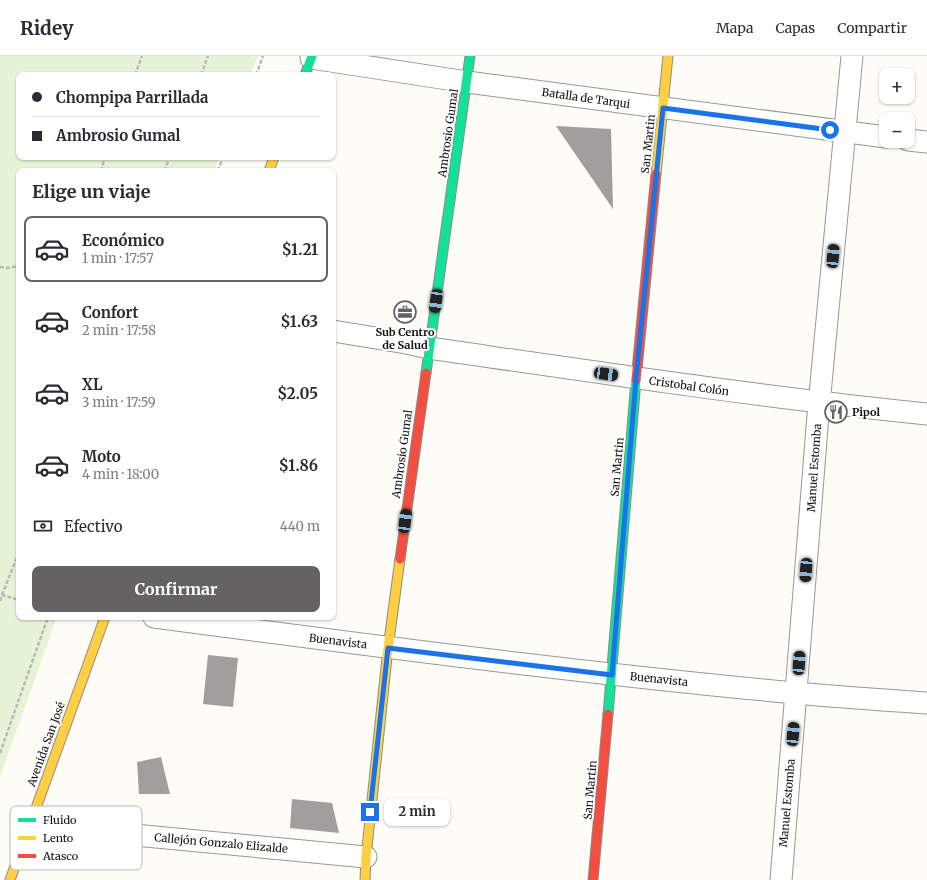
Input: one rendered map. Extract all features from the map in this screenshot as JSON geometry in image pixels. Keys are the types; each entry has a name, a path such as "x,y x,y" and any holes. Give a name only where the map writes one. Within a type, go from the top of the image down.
{"street":[{"name":"Ambrosio Gumal","path":"365,880 366,857 388,648 470,56"},
{"name":"San Martin","path":"593,880 612,675 636,378 668,56"},
{"name":"Manuel Estomba","path":"781,880 819,403 852,56"},
{"name":"Batalla de Tarqui","path":"309,63 467,82 879,137"},
{"path":"915,141 927,142"},
{"name":"Cristobal Colón","path":"336,331 429,348 636,378 819,403 927,414"},
{"name":"Avenida San José","path":"36,806 104,620"},
{"name":"Buenavista","path":"177,620 388,648 612,675 796,693 927,703"},
{"name":"Callejón Gonzalo Elizalde","path":"142,836 366,857"},
{"name":"Avenida San José","path":"10,880 13,870"}],"path":[{"path":"136,72 142,56"},
{"path":"202,72 208,56"},
{"path":"257,72 263,56"},
{"path":"0,267 8,268 16,267"},
{"path":"0,601 16,560"},
{"path":"2,595 16,599"},
{"path":"0,753 47,620"}],"green space":[{"path":"0,56 258,56 251,72 16,72 16,160 218,160 215,168 16,168 16,620 56,620 0,777"}],"building":[{"path":"556,126 611,129 613,209"},
{"path":"208,655 238,658 233,707 203,704"},
{"path":"161,757 170,794 139,794 137,762"},
{"path":"292,799 332,803 339,833 290,828"}],"traffic: fast":[{"path":"306,72 312,56"},
{"path":"426,373 470,56"},
{"path":"608,714 636,380"}],"traffic: slow":[{"path":"656,174 668,56"},
{"path":"270,168 273,160"},
{"path":"365,880 366,857 388,648 400,559"},
{"path":"37,806 104,620"},
{"path":"10,880 14,870"}],"traffic: jam":[{"path":"636,380 656,174"},
{"path":"400,559 426,373"},
{"path":"593,880 608,714"}],"place":[{"name":"Sub Centro de Salud","path":"405,312"},
{"name":"Pipol","path":"836,412"}],"route":[{"path":"370,812 388,648 612,675 636,378 663,108 830,130"}]}
